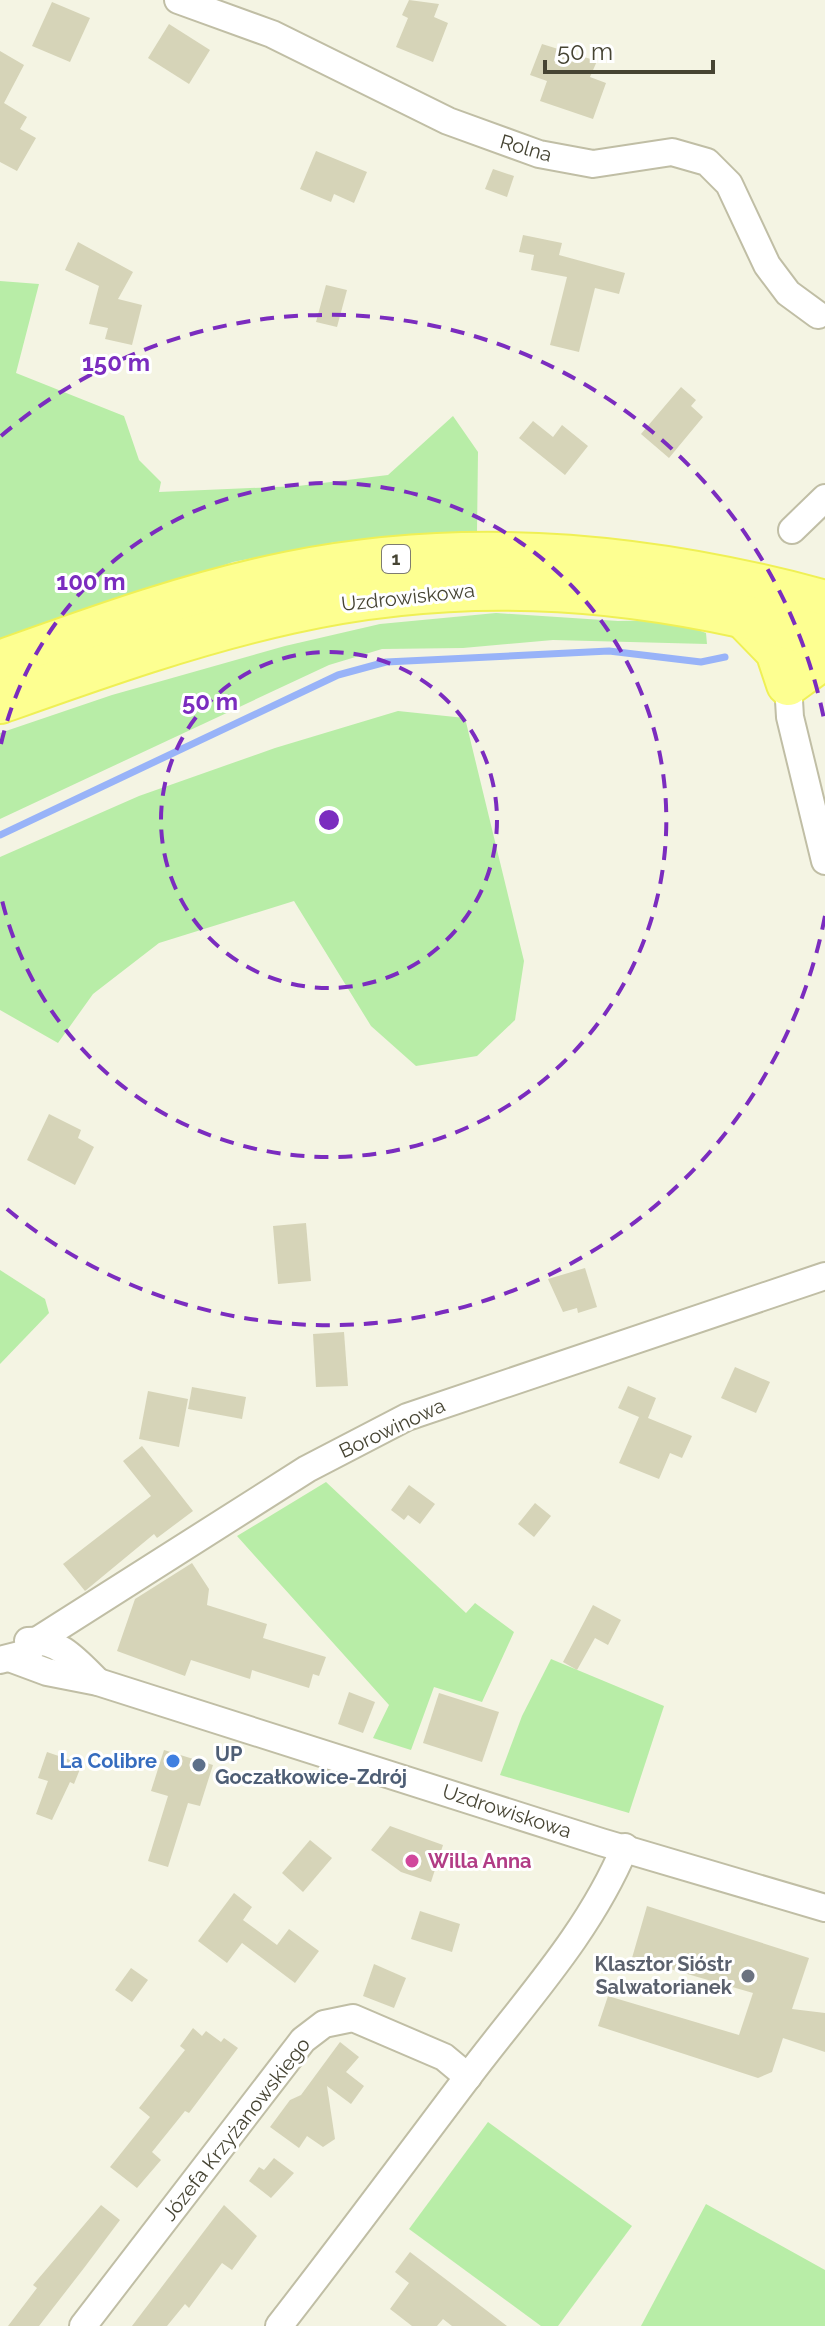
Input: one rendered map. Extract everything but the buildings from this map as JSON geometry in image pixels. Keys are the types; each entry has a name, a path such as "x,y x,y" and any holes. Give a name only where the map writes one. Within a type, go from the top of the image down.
{"main road":[{"name":"Uzdrowiskowa","path":"0,662 222,589 291,573 439,555 519,553 648,563 720,575 825,602"},
{"name":"Uzdrowiskowa","path":"0,702 218,629 293,611 437,590 570,590 642,596 741,614 825,637"},
{"path":"741,614 777,651 788,684 825,657"}],"street":[{"name":"Rolna","path":"178,0 272,34 448,121 524,149 593,164 672,152 707,162 729,184 767,265 788,293 823,315"},
{"path":"792,530 825,498"},
{"path":"788,684 790,717 825,861"},
{"name":"Borowinowa","path":"4,1654 27,1653 38,1640 287,1482 407,1417 825,1276"},
{"path":"75,1658 77,1617"},
{"name":"Uzdrowiskowa","path":"38,1640 75,1658 98,1682"},
{"name":"Uzdrowiskowa","path":"4,1654 47,1672 98,1682 825,1908"},
{"path":"279,2326 468,2077 551,1974 606,1893 625,1847"},
{"name":"Józefa Krzyżanowskiego","path":"83,2326 303,2040 324,2024 353,2018 444,2057 468,2077"}],"green space":[{"path":"0,281 39,284 16,373 124,416 139,460 161,482 159,492 298,486 388,475 453,416 478,452 477,533 336,542 233,562 0,644"},
{"path":"496,613 618,621 672,620 706,633 707,644 553,640 463,648 382,649 329,665 0,819 0,733 112,695 285,646 380,624"},
{"path":"398,711 465,718 524,961 515,1020 477,1056 416,1066 371,1026 294,901 159,943 93,994 58,1043 0,1010 0,857 139,796 275,748"},
{"path":"0,1270 45,1299 49,1313 0,1364"},
{"path":"326,1482 466,1613 475,1603 514,1632 482,1702 434,1687 411,1750 373,1738 389,1705 237,1536"},
{"path":"551,1659 664,1706 629,1813 500,1775 522,1716"},
{"path":"488,2122 632,2226 558,2326 541,2326 409,2229"},
{"path":"706,2204 825,2270 825,2326 641,2326"}],"waterway":[{"path":"0,835 338,675 386,662 609,651 701,662 725,657"}],"place":[{"name":"La Colibre","path":"173,1761"},
{"name":"UP Goczałkowice-Zdrój","path":"199,1765"},
{"name":"Willa Anna","path":"412,1861"},
{"name":"Klasztor Sióstr Salwatorianek","path":"748,1976"}]}
